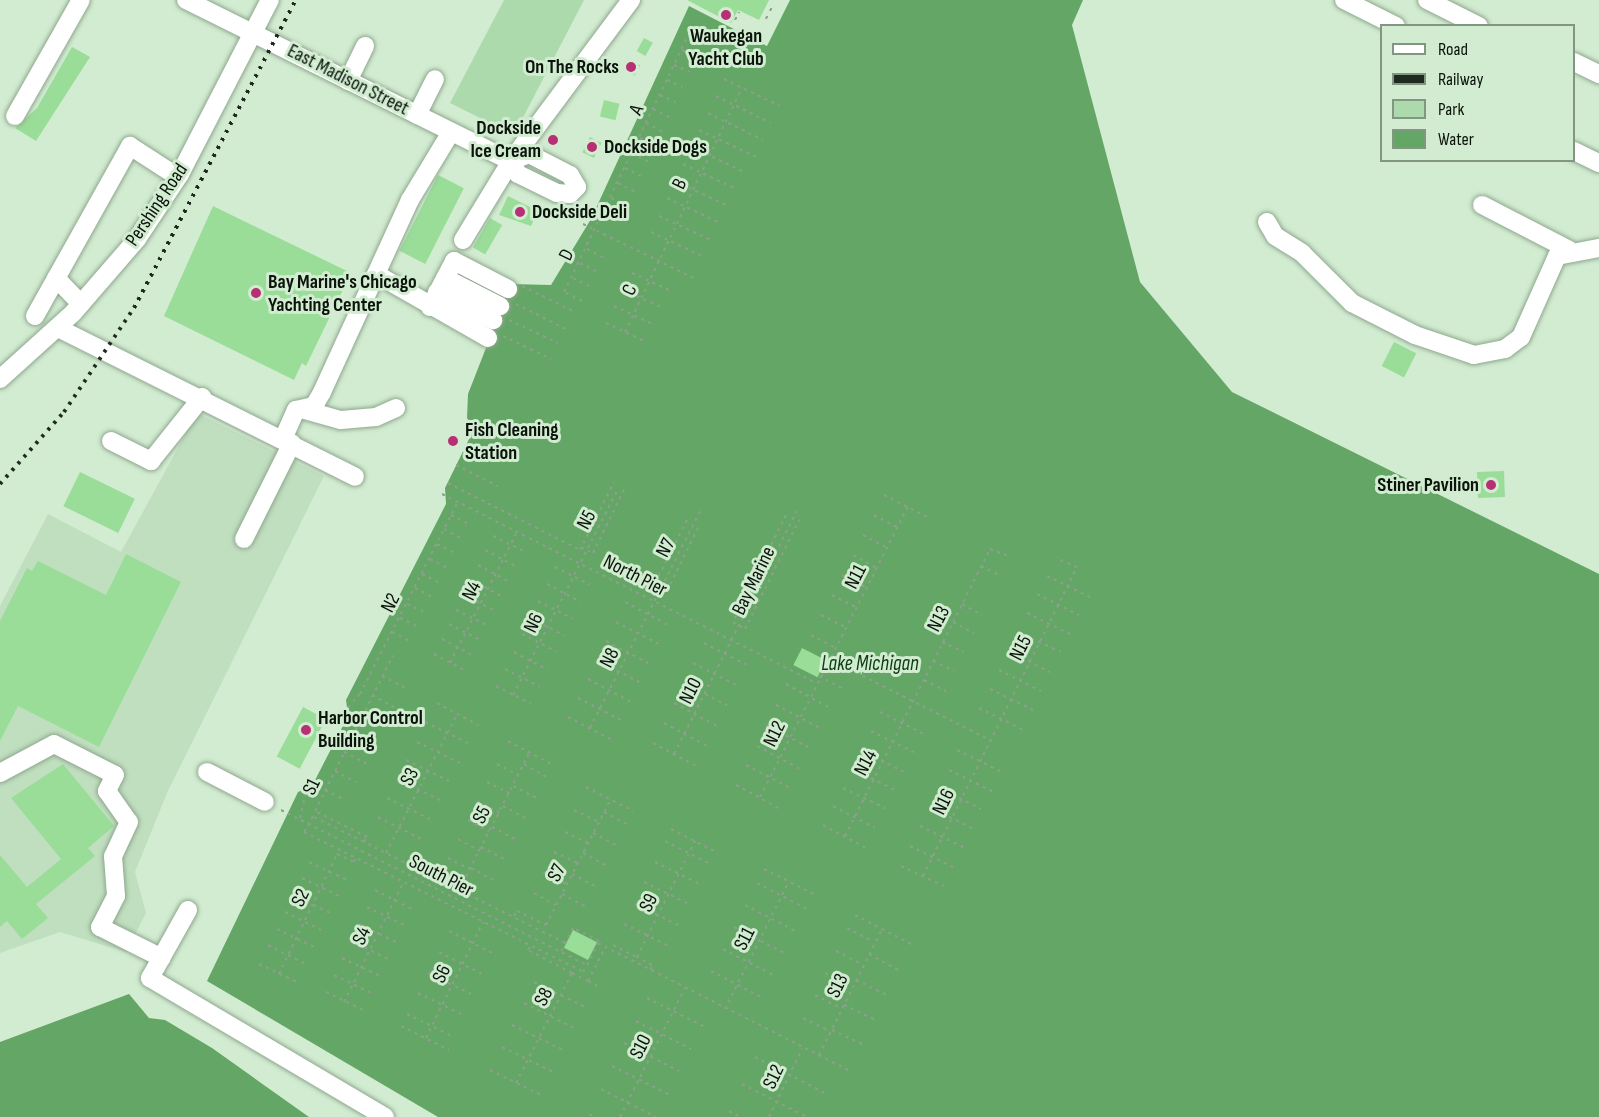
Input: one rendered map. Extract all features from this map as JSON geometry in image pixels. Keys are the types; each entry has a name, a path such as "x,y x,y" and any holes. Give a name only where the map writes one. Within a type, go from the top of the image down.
{"street":[{"path":"15,116 81,0"},
{"name":"East Madison Street","path":"186,0 511,161"},
{"name":"Pershing Road","path":"0,379 58,328 137,238 178,177 270,0"},
{"path":"463,240 511,161 631,0"},
{"path":"1344,0 1392,24"},
{"path":"1427,0 1475,24"},
{"path":"348,81 365,46"},
{"path":"1575,62 1599,74"},
{"path":"417,115 435,80"},
{"path":"305,410 322,392 374,280 451,132"},
{"path":"35,316 129,146 178,177"},
{"path":"1575,151 1599,163"},
{"path":"1482,205 1569,250"},
{"path":"1267,222 1275,236 1302,253 1352,303 1415,335 1474,355 1505,349 1521,337 1557,256 1569,250 1599,248"},
{"path":"437,292 454,261 501,311"},
{"path":"56,278 81,304"},
{"path":"374,280 437,292 501,311"},
{"path":"58,328 287,441"},
{"path":"111,441 151,461 202,398"},
{"path":"244,539 287,441 296,410 305,410 341,420 376,417 396,408"},
{"path":"0,773 54,744 115,775 107,791 129,822 113,856 116,896 100,927 162,958"},
{"path":"207,772 273,806"},
{"path":"188,910 150,978 385,1117"}],"path":[{"path":"766,19 770,11"},
{"path":"735,20 739,12"},
{"name":"A","path":"595,230 688,35 704,42"},
{"path":"681,50 696,57"},
{"path":"674,65 690,72"},
{"path":"723,79 780,106"},
{"path":"667,80 683,87"},
{"name":"B","path":"659,260 742,88"},
{"path":"660,95 676,102"},
{"path":"716,96 771,123"},
{"path":"653,109 669,117"},
{"path":"708,113 764,140"},
{"path":"646,123 663,132"},
{"path":"699,130 756,157"},
{"path":"639,138 656,146"},
{"path":"692,147 744,172"},
{"path":"632,152 648,161"},
{"path":"683,164 736,189"},
{"path":"625,168 641,176"},
{"path":"675,181 728,206"},
{"path":"617,183 634,191"},
{"path":"610,198 627,206"},
{"path":"667,198 720,223"},
{"path":"603,212 621,220"},
{"path":"659,216 711,240"},
{"path":"583,224 696,279"},
{"name":"D","path":"582,301 564,292 595,230"},
{"path":"651,232 704,257"},
{"path":"585,249 603,257"},
{"name":"C","path":"625,332 659,260"},
{"path":"579,263 596,271"},
{"path":"632,273 669,290"},
{"path":"571,277 589,286"},
{"path":"623,290 661,308"},
{"path":"614,306 652,324"},
{"path":"501,311 573,311"},
{"path":"501,311 566,328"},
{"path":"501,311 558,343"},
{"path":"501,311 551,359"},
{"path":"606,323 644,341"},
{"path":"456,465 498,486"},
{"path":"581,547 614,482"},
{"path":"447,483 593,553 625,488"},
{"name":"N5","path":"579,563 618,489"},
{"name":"North Pier","path":"442,494 816,683"},
{"path":"884,495 929,518"},
{"name":"N2","path":"343,713 360,694 458,502"},
{"name":"N11","path":"819,676 908,507"},
{"name":"N7","path":"654,600 701,509"},
{"path":"738,626 797,511"},
{"path":"451,515 467,523"},
{"name":"Bay Marine","path":"786,515 733,622 745,629 799,520"},
{"path":"874,515 897,527"},
{"path":"687,520 654,585 667,591 699,526"},
{"path":"444,529 460,538"},
{"name":"N4","path":"450,663 517,532"},
{"path":"863,535 887,548"},
{"path":"493,536 526,552"},
{"path":"436,544 453,552"},
{"name":"N13","path":"912,702 990,549 1011,557"},
{"path":"485,550 517,567"},
{"path":"853,555 876,568"},
{"path":"429,558 446,567"},
{"name":"N15","path":"990,740 1077,567 1056,558"},
{"name":"N6","path":"513,695 579,563"},
{"path":"478,566 510,582"},
{"path":"981,566 1001,576"},
{"path":"555,567 590,585"},
{"path":"422,573 438,582"},
{"path":"842,575 866,587"},
{"path":"1047,576 1090,597"},
{"path":"471,580 503,597"},
{"path":"547,584 581,602"},
{"path":"414,588 431,596"},
{"path":"1037,594 1079,615"},
{"path":"463,595 496,611"},
{"path":"832,595 856,607"},
{"name":"N8","path":"590,728 654,600"},
{"path":"538,601 573,619"},
{"path":"406,603 424,612"},
{"path":"625,603 668,625"},
{"path":"962,604 982,615"},
{"path":"456,610 489,626"},
{"path":"1027,613 1070,634"},
{"path":"821,615 846,627"},
{"path":"399,618 417,626"},
{"path":"530,618 565,636"},
{"path":"616,622 659,644"},
{"path":"952,622 974,633"},
{"path":"449,624 481,640"},
{"name":"N10","path":"674,754 738,626"},
{"path":"392,632 410,641"},
{"path":"1018,632 1060,652"},
{"path":"522,634 557,652"},
{"path":"811,635 835,648"},
{"path":"442,639 474,656"},
{"path":"606,641 650,664"},
{"path":"942,642 964,652"},
{"path":"704,643 747,665"},
{"path":"1008,651 1050,672"},
{"path":"514,652 548,670"},
{"path":"434,654 466,671"},
{"name":"S1","path":"364,842 367,837 315,811 393,655"},
{"path":"829,659 990,740"},
{"path":"597,660 641,683"},
{"path":"933,662 954,671"},
{"path":"693,663 736,685"},
{"path":"505,669 540,687"},
{"path":"999,670 1041,691"},
{"path":"382,676 404,687"},
{"path":"819,676 842,688"},
{"name":"N12","path":"760,797 819,676"},
{"path":"588,679 631,702"},
{"path":"923,680 946,692"},
{"path":"786,684 832,709"},
{"path":"496,686 531,704"},
{"path":"990,689 1033,710"},
{"path":"704,694 727,705"},
{"path":"372,695 394,707"},
{"path":"578,698 621,720"},
{"name":"N14","path":"845,836 912,702"},
{"path":"437,703 478,724"},
{"path":"674,703 717,726"},
{"path":"776,705 822,729"},
{"path":"979,708 1022,729"},
{"path":"880,712 924,734"},
{"path":"363,714 385,726"},
{"name":"S3","path":"386,853 457,714"},
{"path":"568,717 612,740"},
{"path":"425,722 468,743"},
{"path":"664,723 707,746"},
{"path":"766,725 812,749"},
{"path":"871,731 914,752"},
{"path":"354,732 375,745"},
{"name":"N16","path":"922,876 990,740"},
{"path":"508,741 553,765"},
{"path":"417,742 460,763"},
{"path":"653,743 696,766"},
{"path":"319,744 325,748"},
{"path":"757,746 802,770"},
{"path":"861,750 904,772"},
{"path":"957,750 1000,771"},
{"path":"344,752 366,763"},
{"name":"S5","path":"459,890 529,753"},
{"path":"406,760 449,781"},
{"path":"497,764 518,775"},
{"path":"524,765 548,778"},
{"path":"746,765 792,789"},
{"path":"852,768 895,790"},
{"path":"949,770 992,791"},
{"path":"335,771 356,782"},
{"path":"397,779 440,800"},
{"path":"487,782 509,793"},
{"path":"299,819 308,783"},
{"path":"736,785 782,810"},
{"path":"513,786 537,798"},
{"path":"586,787 633,811"},
{"path":"843,788 885,808"},
{"path":"939,788 981,809"},
{"path":"325,790 345,800"},
{"path":"387,798 430,819"},
{"name":"S7","path":"514,917 517,911 546,926 611,799"},
{"path":"477,801 499,812"},
{"name":"South Pier","path":"273,806 587,965"},
{"path":"502,806 527,819"},
{"path":"833,806 875,828"},
{"path":"929,807 972,828"},
{"path":"574,810 599,822"},
{"path":"604,812 627,824"},
{"path":"565,943 313,816 304,832 583,972 598,943"},
{"path":"378,817 421,839"},
{"path":"468,820 489,831"},
{"path":"823,825 866,848"},
{"path":"920,826 963,846"},
{"path":"492,827 516,840"},
{"path":"671,829 718,853"},
{"path":"565,832 588,843"},
{"path":"593,833 616,845"},
{"path":"458,839 505,859"},
{"path":"665,841 712,865"},
{"name":"S9","path":"637,957 695,841"},
{"path":"910,846 953,867"},
{"path":"554,852 578,863"},
{"path":"583,853 607,866"},
{"name":"S2","path":"279,974 337,854 354,862 356,858"},
{"path":"448,858 494,880"},
{"path":"309,862 347,880"},
{"path":"656,862 702,885"},
{"path":"901,866 944,886"},
{"path":"764,869 816,896"},
{"path":"543,872 567,884"},
{"path":"572,874 596,887"},
{"path":"302,878 339,896"},
{"name":"S11","path":"725,1009 789,881"},
{"name":"S4","path":"344,1002 403,882"},
{"path":"644,882 691,905"},
{"path":"757,883 809,910"},
{"path":"375,890 412,909"},
{"path":"534,893 556,905"},
{"path":"562,894 586,906"},
{"path":"293,895 330,913"},
{"path":"635,904 682,927"},
{"path":"745,905 797,932"},
{"path":"367,907 404,925"},
{"path":"285,912 323,931"},
{"path":"855,915 914,945"},
{"name":"S6","path":"426,1038 483,922"},
{"path":"359,924 396,942"},
{"path":"624,924 671,947"},
{"path":"734,927 786,954"},
{"path":"561,952 573,928 725,1009 850,1071"},
{"path":"847,928 874,942"},
{"path":"277,929 314,948"},
{"name":"S13","path":"819,1055 882,929"},
{"path":"449,931 496,955"},
{"path":"351,940 388,959"},
{"path":"268,945 306,964"},
{"path":"613,945 652,965 651,970"},
{"name":"S8","path":"516,1083 572,973 528,951 530,946"},
{"path":"723,949 775,976"},
{"path":"588,981 603,951"},
{"path":"836,951 863,965"},
{"path":"439,952 486,976"},
{"path":"869,954 900,971"},
{"path":"342,958 380,976"},
{"path":"259,964 297,982"},
{"path":"711,971 763,998"},
{"path":"428,973 475,996"},
{"path":"572,973 598,986"},
{"path":"825,973 853,987"},
{"path":"334,975 371,993"},
{"path":"856,980 889,996"},
{"path":"534,982 587,1008"},
{"name":"S10","path":"620,1117 685,988"},
{"path":"326,992 363,1010"},
{"path":"418,993 465,1016"},
{"path":"815,996 842,1009"},
{"path":"647,998 702,1026"},
{"path":"524,1003 576,1029"},
{"path":"844,1005 876,1020"},
{"path":"407,1014 454,1037"},
{"path":"803,1018 864,1045"},
{"path":"636,1021 691,1049"},
{"path":"512,1025 565,1051"},
{"path":"401,1026 448,1050"},
{"path":"624,1043 680,1071"},
{"path":"502,1047 555,1073"},
{"name":"S12","path":"769,1117 803,1048"},
{"path":"755,1057 827,1094"},
{"path":"612,1066 668,1094"},
{"path":"490,1070 543,1096"},
{"path":"742,1084 807,1117"},
{"path":"602,1089 656,1117"},
{"path":"729,1111 741,1117"},
{"path":"589,1114 595,1117"}],"shaded area":[{"path":"197,413 324,476 167,793 135,872 146,913 126,952 60,932 0,953 0,606 48,514 121,552"}],"green space":[{"path":"504,0 584,0 514,135 450,103"}],"water":[{"name":"Lake Michigan","path":"790,0 1083,0 1072,25 1140,282 1232,392 1599,574 1599,1117 438,1117 207,981 298,792 312,786 348,716 346,700 446,504 445,488 474,429 467,418 468,394 511,284 551,285 591,219 689,6 767,46"},
{"path":"129,994 149,1018 165,1020 212,1048 309,1117 0,1117 0,1042"}],"building":[{"name":"Waukegan Yacht Club","path":"687,0 769,0 759,20 738,10 731,23"},
{"path":"644,38 653,43 645,56 637,51"},
{"path":"72,47 90,57 36,141 15,128 37,108"},
{"name":"On The Rocks","path":"629,59 640,65 635,76 623,69"},
{"path":"604,100 620,104 615,120 600,116"},
{"name":"Dockside Ice Cream","path":"551,133 561,138 556,148 546,143"},
{"name":"Dockside Dogs","path":"590,137 602,143 594,158 582,152"},
{"path":"438,175 464,188 425,264 399,251"},
{"name":"Dockside Deli","path":"508,196 538,211 531,226 499,215"},
{"name":"Bay Marine's Chicago Yachting Center","path":"213,206 351,273 306,366 302,363 294,380 164,316"},
{"path":"490,218 502,225 485,254 473,247"},
{"path":"1394,342 1416,353 1404,377 1382,366"},
{"name":"Fish Cleaning Station","path":"450,434 460,439 455,449 445,444"},
{"name":"Stiner Pavilion","path":"1504,471 1505,497 1478,498 1477,472"},
{"path":"80,472 135,499 118,533 63,506"},
{"path":"126,554 181,582 99,747 18,706 0,741 0,621 27,568 32,571 38,561 106,595"},
{"path":"802,648 826,660 817,677 793,665"},
{"name":"Harbor Control Building","path":"303,707 326,719 300,769 277,756"},
{"path":"63,764 114,826 88,848 95,856 36,904 48,918 22,939 7,921 0,927 0,855 27,887 61,859 11,798"},
{"path":"573,930 597,942 588,960 564,948"}],"railway":[{"path":"0,484 64,412 134,308 296,0"}],"place":[{"name":"Waukegan Yacht Club","path":"726,15"},
{"name":"On The Rocks","path":"631,67"},
{"name":"Dockside Ice Cream","path":"553,140"},
{"name":"Dockside Dogs","path":"592,147"},
{"name":"Dockside Deli","path":"520,212"},
{"name":"Bay Marine's Chicago Yachting Center","path":"256,293"},
{"name":"Fish Cleaning Station","path":"453,441"},
{"name":"Stiner Pavilion","path":"1491,485"},
{"name":"Harbor Control Building","path":"306,730"}]}
